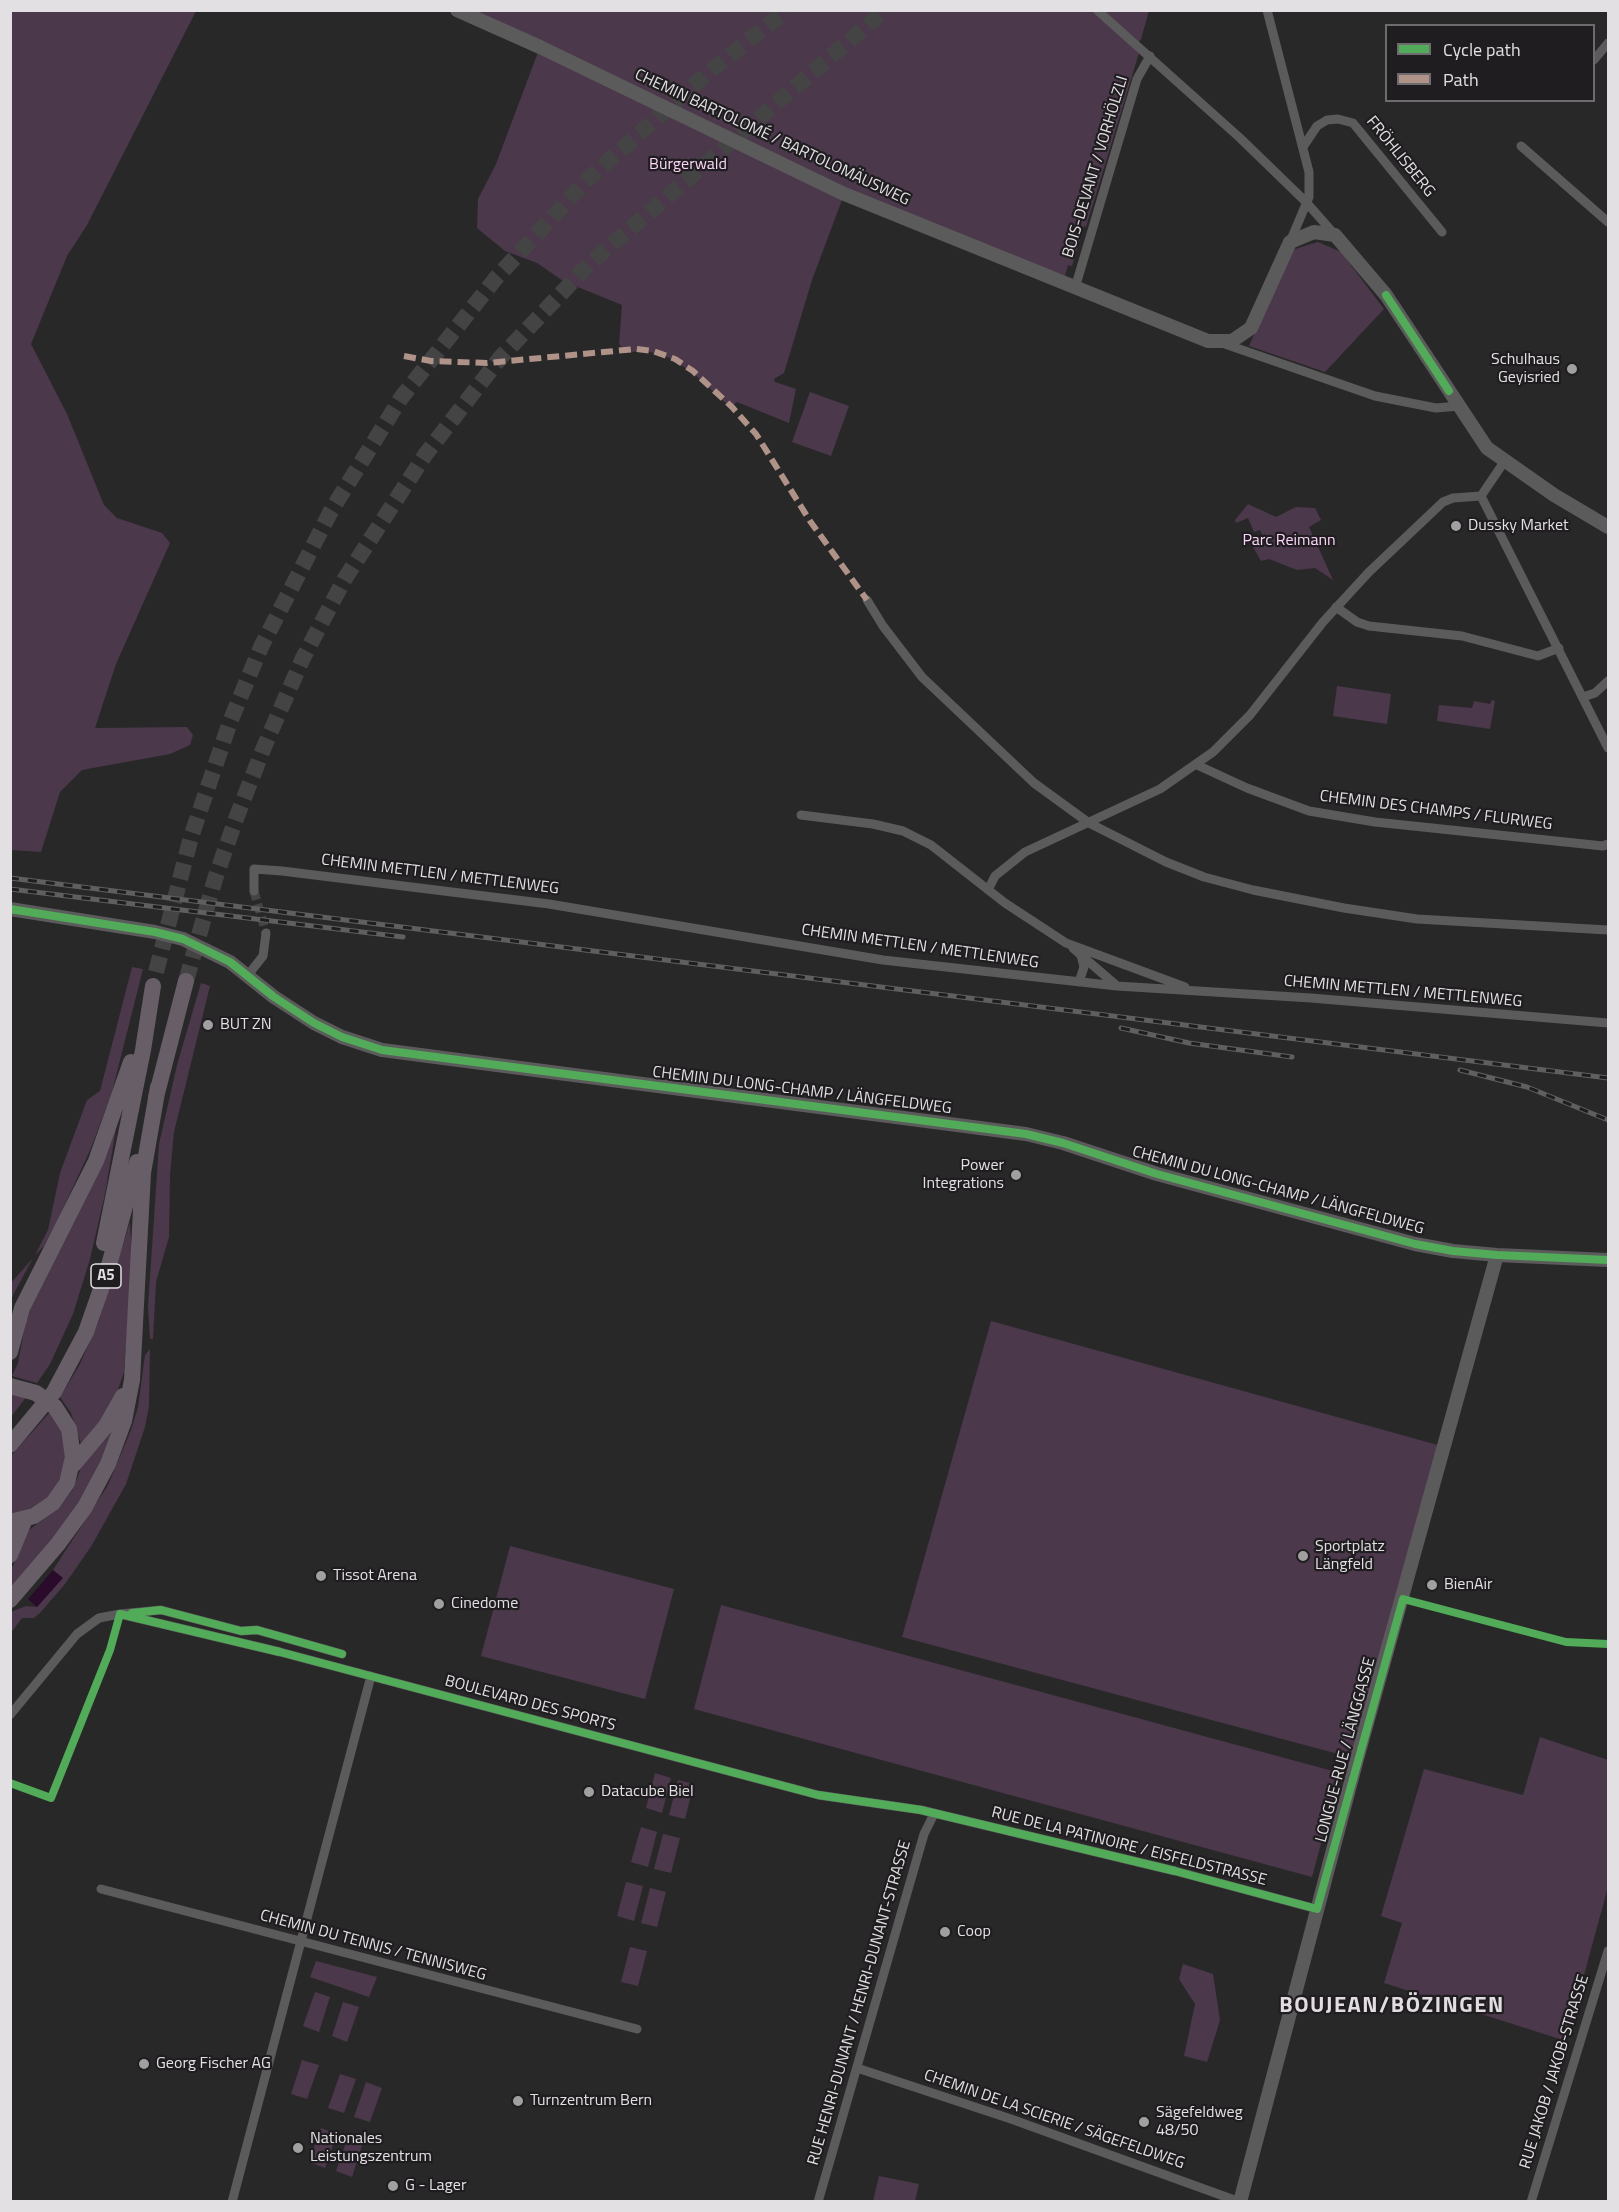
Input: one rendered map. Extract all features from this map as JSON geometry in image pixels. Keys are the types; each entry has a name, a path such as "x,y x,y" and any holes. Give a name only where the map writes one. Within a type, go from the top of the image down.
{"highway":[{"name":"A5","path":"10,1352 28,1295 60,1236 112,1122 154,979 112,1204 92,1286 61,1360 35,1401 10,1430"},
{"name":"A5","path":"10,1445 54,1392 86,1332 105,1279 186,981"},
{"path":"10,1600 68,1532 100,1480 124,1421 131,1388 135,1348 143,1173 158,1087"},
{"path":"73,1465 106,1426 119,1405 129,1380 135,1348"},
{"path":"10,1386 30,1390 56,1407 65,1420 72,1438 73,1465 67,1483 58,1497 47,1508 18,1521 10,1555"}],"street":[{"name":"CHEMIN BARTOLOMÉ / BARTOLOMÄUSWEG","path":"457,10 540,47 842,193 1208,341 1220,343"},
{"path":"1097,10 1150,56 1306,202 1386,295 1479,439 1503,462 1608,528"},
{"path":"1220,343 1238,339 1251,328 1290,242 1310,189 1303,147 1267,10"},
{"path":"1595,58 1608,43"},
{"name":"BOIS-DEVANT / VORHÖLZLI","path":"1075,288 1137,79 1150,56"},
{"name":"FRÖHLISBERG","path":"1303,147 1317,126 1327,120 1338,119 1353,123 1442,232"},
{"path":"1521,147 1608,222"},
{"path":"1290,242 1314,231 1335,235"},
{"path":"1220,343 1376,396 1436,408 1459,406"},
{"path":"1481,496 1503,462"},
{"path":"988,890 994,876 1026,852 1160,789 1197,765 1250,715 1336,607 1443,502 1453,498 1481,496"},
{"path":"1481,496 1608,748"},
{"path":"867,600 883,626 922,677 1034,783 1089,823 1166,862 1204,877 1253,890 1344,908 1417,919 1608,930"},
{"path":"1336,607 1357,622 1369,626 1462,636 1538,656 1559,648"},
{"path":"1583,697 1595,693 1608,681"},
{"name":"CHEMIN DES CHAMPS / FLURWEG","path":"1197,765 1257,792 1309,811 1375,822 1603,846 1608,844"},
{"path":"801,815 873,824 903,831 931,845 988,890 1066,943 1117,986"},
{"name":"CHEMIN METTLEN / METTLENWEG","path":"254,891 254,869 282,871 549,904 883,960 1117,986 1608,1023"},
{"name":"CHEMIN DU LONG-CHAMP / LÄNGFELDWEG","path":"10,909 175,936 230,962 274,997 314,1023 337,1035 382,1050 1040,1136 1157,1174 1415,1244 1453,1251 1497,1255 1608,1260"},
{"path":"248,975 262,956 266,933"},
{"path":"1066,943 1199,992"},
{"path":"1079,982 1084,967 1081,955"},
{"name":"LONGUE-RUE / LÄNGGASSE","path":"1240,2202 1317,1909 1497,1255"},
{"path":"10,1715 77,1634 99,1618 120,1614 161,1610 241,1631 257,1630 342,1654"},
{"name":"BOULEVARD DES SPORTS","path":"120,1614 370,1676 818,1795 934,1814"},
{"path":"232,2202 370,1676"},
{"name":"RUE DE LA PATINOIRE / EISFELDSTRASSE","path":"934,1814 1175,1871 1317,1909"},
{"name":"RUE HENRI-DUNANT / HENRI-DUNANT-STRASSE","path":"818,2202 924,1834 934,1814"},
{"name":"CHEMIN DU TENNIS / TENNISWEG","path":"101,1889 638,2029"},
{"name":"RUE JAKOB / JAKOB-STRASSE","path":"1531,2202 1608,1951"},
{"name":"CHEMIN DE LA SCIERIE / SÄGEFELDWEG","path":"857,2068 1011,2119 1240,2202"}],"green space":[{"path":"10,11 196,11 87,225 67,256 31,344 67,414 104,505 117,518 162,533 170,543 116,664 95,728 187,727 193,735 190,745 170,754 82,770 60,792 41,852 10,850"},
{"name":"Bürgerwald","path":"457,11 1149,11 1141,39 1134,48 1139,53 1086,227 1084,226 1072,266 1068,265 1064,279 842,200 812,280 784,373 774,379 775,382 796,389 789,423 737,402 730,407 692,372 670,358 647,351 630,352 628,347 622,347 619,344 622,305 563,281 537,263 505,251 477,228 478,199 496,164 540,47"},
{"path":"1318,242 1341,252 1384,309 1325,372 1249,346 1288,258 1295,249"},
{"path":"810,392 849,406 831,456 792,442"},
{"name":"Parc Reimann","path":"1248,504 1276,517 1296,507 1315,508 1321,520 1309,527 1333,580 1315,568 1297,570 1269,559 1261,561 1253,547 1265,541 1260,530 1254,532 1248,518 1236,523 1235,520"},
{"path":"1337,686 1391,694 1387,724 1333,716"},
{"path":"1492,700 1495,701 1490,729 1437,721 1439,705 1472,708 1474,701 1490,704"},
{"path":"132,967 143,969 112,1092 91,1148 57,1222 44,1246 35,1255 48,1230 60,1173 87,1100 100,1091"},
{"path":"201,983 210,986 174,1132 170,1175 169,1237 156,1282 153,1339 150,1339 148,1306 159,1144 177,1065"},
{"path":"117,1123 105,1194 90,1259 73,1314 50,1364 37,1383 12,1376 18,1363 27,1315"},
{"path":"130,1222 132,1261 124,1372 112,1407 81,1444 71,1413 60,1397 79,1366 98,1323"},
{"path":"33,1258 13,1295 11,1302 11,1283"},
{"path":"991,1321 1445,1447 1357,1759 902,1637"},
{"path":"150,1349 149,1406 145,1427 126,1484 92,1545 65,1584 40,1613 34,1618 22,1618 11,1633 11,1612 26,1606 37,1607 62,1578 53,1570 108,1485 131,1430 138,1407 145,1355"},
{"path":"11,1393 27,1396 11,1417"},
{"path":"50,1412 60,1425 67,1460 55,1491 37,1507 11,1516 10,1457"},
{"path":"115,1429 88,1493 11,1594 11,1570 29,1530 60,1507 73,1489 82,1465"},
{"path":"510,1546 674,1589 645,1699 481,1656"},
{"path":"721,1605 1340,1773 1312,1877 694,1709"},
{"path":"1540,1737 1608,1760 1608,1887 1566,2041 1384,1983 1402,1923 1381,1916 1424,1769 1523,1795"},
{"path":"655,1773 671,1778 662,1813 646,1808"},
{"path":"678,1780 694,1784 685,1819 669,1815"},
{"path":"641,1827 657,1832 648,1867 631,1862"},
{"path":"663,1834 680,1838 671,1873 654,1869"},
{"path":"626,1882 643,1886 634,1921 617,1916"},
{"path":"650,1888 666,1892 657,1927 641,1923"},
{"path":"630,1947 647,1951 638,1986 621,1982"},
{"path":"316,1961 377,1977 369,1997 310,1977"},
{"path":"1183,1964 1213,1974 1220,2020 1207,2062 1184,2056 1195,2004 1179,1979"},
{"path":"315,1992 330,1997 319,2032 303,2026"},
{"path":"343,2002 359,2007 347,2042 332,2036"},
{"path":"302,2060 319,2065 307,2099 291,2094"},
{"path":"340,2074 356,2079 344,2113 328,2108"},
{"path":"366,2082 382,2088 370,2122 354,2117"},
{"path":"321,2128 337,2134 325,2168 309,2162"},
{"path":"348,2137 363,2142 352,2177 336,2171"},
{"path":"879,2176 919,2184 915,2201 873,2201"}],"shaded area":[{"path":"53,1570 63,1578 37,1607 28,1599"}],"tunnel":[{"path":"156,972 191,837 230,722 261,647 331,511 401,398 496,278 586,181 710,71 787,10"},
{"path":"186,981 215,879 237,816 303,658 344,580 425,455 500,358 590,263 885,10"},
{"path":"254,891 266,933"}],"railway":[{"path":"10,878 1608,1078"},
{"path":"10,889 403,937"},
{"path":"1121,1028 1189,1043 1292,1057"},
{"path":"1460,1070 1527,1087 1608,1120"}],"marked path":[{"path":"404,356 431,361 487,363 636,349 653,351 675,359 693,371 732,407 756,434 810,521 867,600"}],"cycle path":[{"path":"1386,295 1449,391"},
{"path":"10,909 155,932 183,939 230,962 274,997 314,1023 342,1037 382,1050 1026,1134 1063,1143 1157,1174 1415,1244 1453,1251 1497,1255 1608,1260"},
{"path":"120,1614 280,1652 818,1795 921,1810 1175,1871 1317,1909 1403,1599 1566,1642 1608,1644"},
{"path":"132,1613 161,1610 241,1631 257,1630 342,1654"},
{"path":"10,1783 51,1798 110,1650 120,1614"}],"place":[{"name":"Schulhaus Geyisried","path":"1572,369"},
{"name":"Dussky Market","path":"1456,526"},
{"name":"BUT ZN","path":"208,1025"},
{"name":"Power Integrations","path":"1016,1175"},
{"name":"Sportplatz Längfeld","path":"1303,1556"},
{"name":"Tissot Arena","path":"321,1576"},
{"name":"BienAir","path":"1432,1585"},
{"name":"Cinedome","path":"439,1604"},
{"name":"Datacube Biel","path":"589,1792"},
{"name":"Coop","path":"945,1932"},
{"name":"Georg Fischer AG","path":"144,2064"},
{"name":"Turnzentrum Bern","path":"518,2101"},
{"name":"Sägefeldweg 48/50","path":"1144,2122"},
{"name":"Nationales Leistungszentrum","path":"298,2148"},
{"name":"G - Lager","path":"393,2186"}],"district":[{"name":"BOUJEAN/BÖZINGEN","path":"1392,2007"}]}
